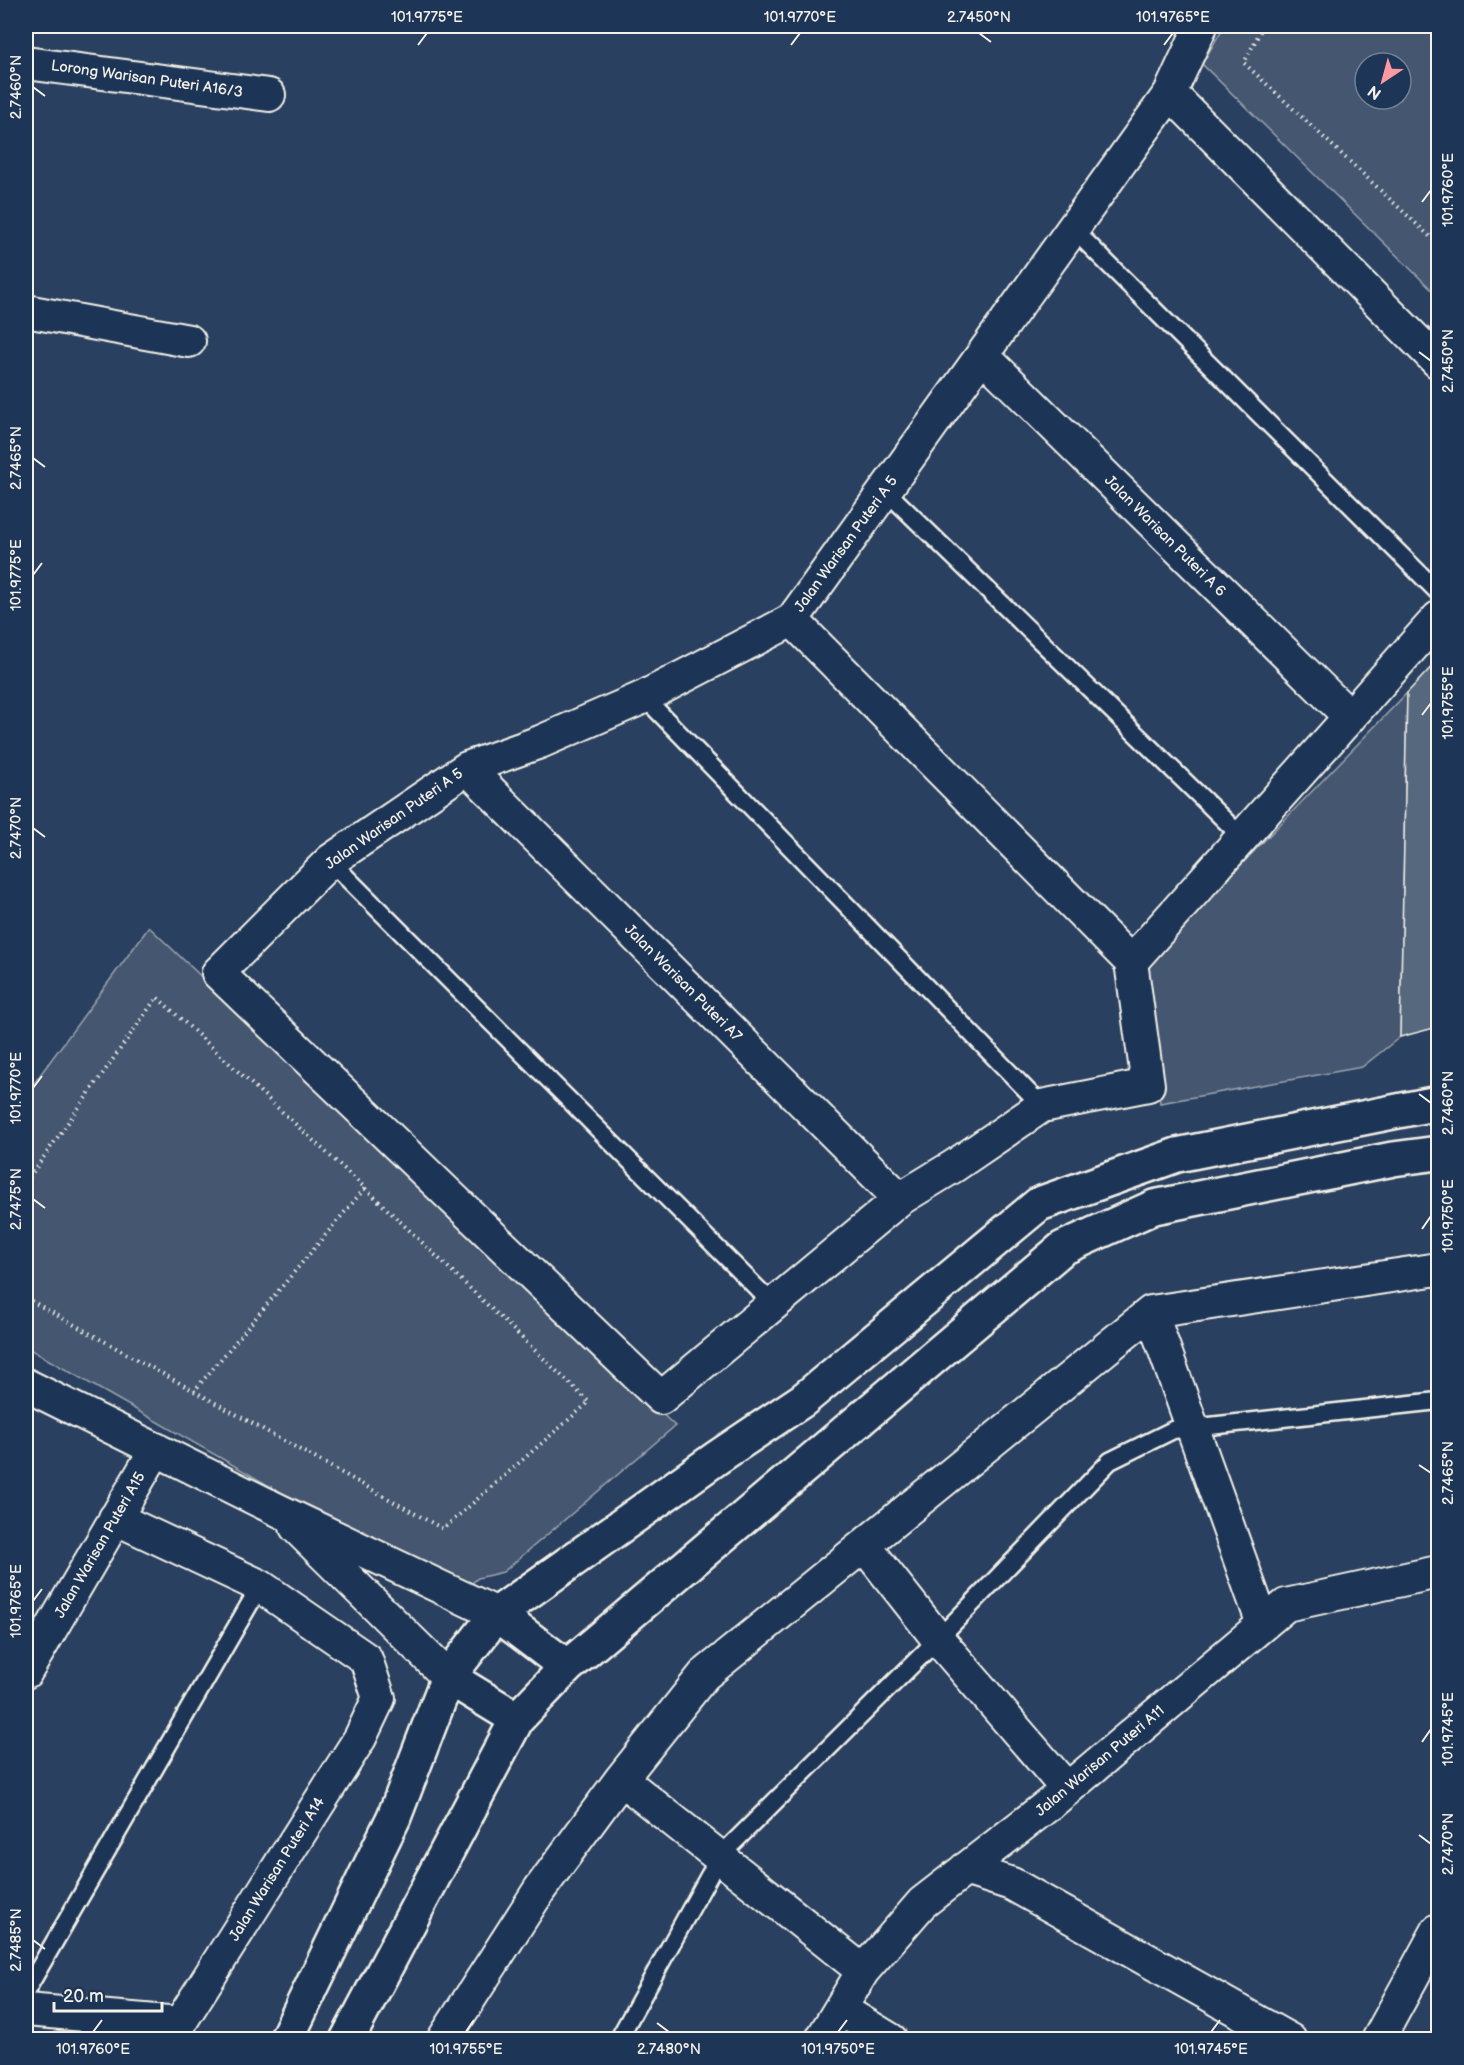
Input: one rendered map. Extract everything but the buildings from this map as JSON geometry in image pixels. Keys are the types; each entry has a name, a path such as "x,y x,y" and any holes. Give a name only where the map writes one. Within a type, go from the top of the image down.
{"street":[{"name":"Jalan Warisan Puteri A 5","path":"773,1304 661,1398 218,973 330,861 467,768 540,742 644,697 792,620 1170,93 1201,26"},
{"name":"Lorong Warisan Puteri A16/3","path":"26,63 269,95"},
{"path":"1170,93 1438,362"},
{"path":"26,311 189,341"},
{"name":"Jalan Warisan Puteri A 6","path":"982,355 1349,716"},
{"path":"1131,963 1438,618"},
{"path":"773,1304 900,1199 954,1166 1042,1106 1148,1085 1131,963 792,620"},
{"name":"Jalan Warisan Puteri A7","path":"467,768 900,1199"},
{"path":"286,2040 394,1816 448,1677 497,1614 802,1400 1039,1204 1178,1155 1438,1103"},
{"path":"347,2040 517,1719 567,1667 1063,1248 1154,1207 1393,1159 1438,1153"},
{"path":"443,2040 540,1888 621,1779 704,1675 1151,1312 1438,1269"},
{"path":"1151,1312 1263,1624"},
{"path":"26,1385 278,1510 497,1614 567,1667"},
{"name":"Jalan Warisan Puteri A15","path":"26,1672 156,1449"},
{"path":"278,1510 448,1677 517,1719"},
{"path":"115,1518 260,1586"},
{"path":"864,1545 938,1639 1067,1789"},
{"name":"Jalan Warisan Puteri A11","path":"821,2040 863,1971 922,1903 1067,1789 1286,1605 1438,1572"},
{"name":"Jalan Warisan Puteri A14","path":"178,2031 360,1738 379,1698 366,1659 260,1586"},
{"path":"621,1779 863,1971"},
{"path":"965,1869 1012,1884 1290,2040"},
{"path":"1378,2040 1438,1930"},
{"path":"840,2009 891,2040"},
{"path":"26,2010 178,2031"}],"lane":[{"path":"1073,229 1438,592"},
{"path":"885,490 1242,837"},
{"path":"644,697 1042,1106"},
{"path":"330,861 773,1304"},
{"path":"618,2040 720,1856 938,1639 1110,1461 1173,1430 1438,1401"},
{"path":"26,1991 260,1586"}],"path":[{"path":"1263,26 1244,63 1438,244"},
{"path":"26,1182 157,997 365,1188 589,1402 443,1529 26,1298"},
{"path":"194,1391 365,1188"}],"shaded area":[{"path":"1224,26 1438,26 1438,296 1202,64"},
{"path":"1407,693 1400,1037 1362,1067 1160,1103 1147,962"},
{"path":"149,927 675,1426 503,1572 478,1578 459,1594 26,1347 26,1094"}]}
